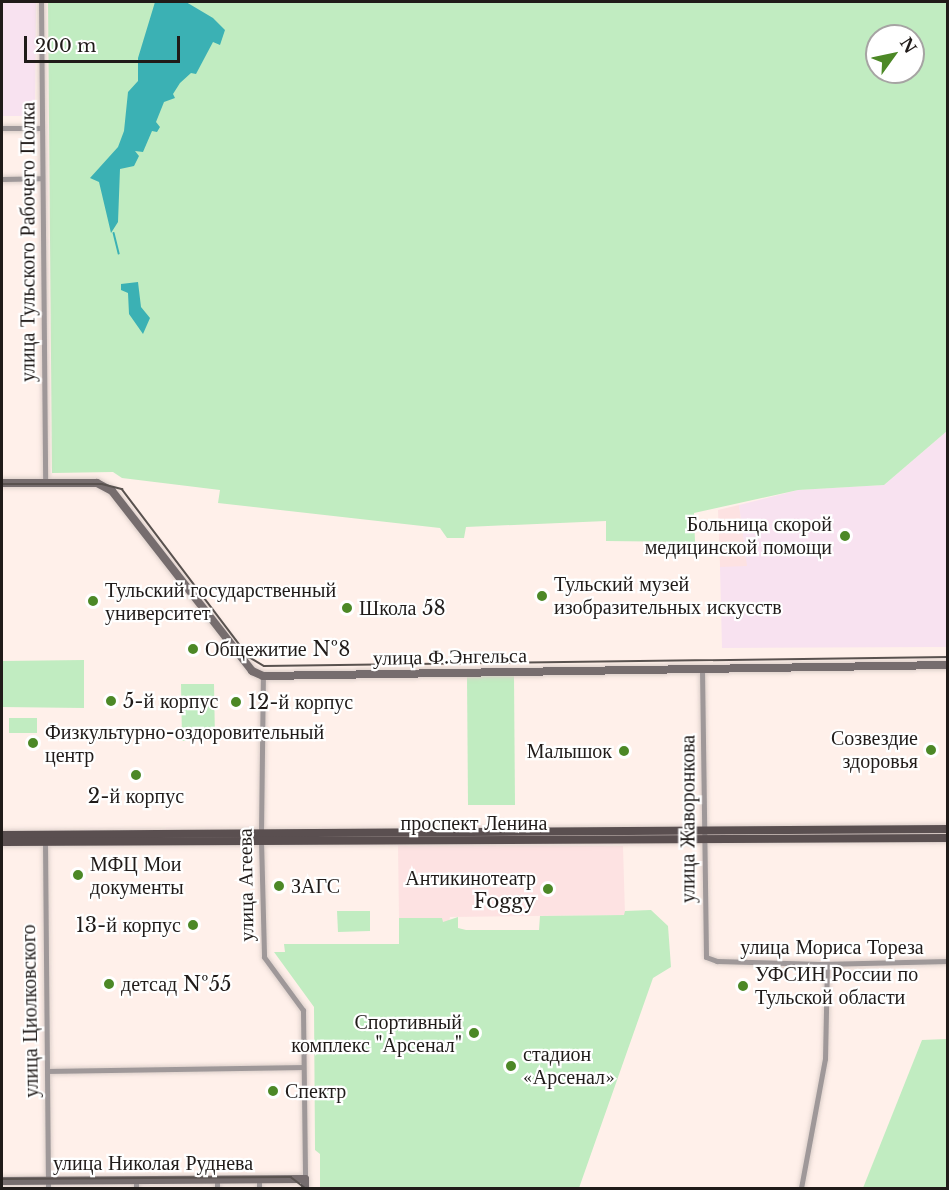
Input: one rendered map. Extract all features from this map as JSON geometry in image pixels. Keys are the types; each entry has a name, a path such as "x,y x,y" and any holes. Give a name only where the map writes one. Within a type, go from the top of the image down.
{"main road":[{"name":"проспект Ленина","path":"703,835 948,829"},
{"name":"проспект Ленина","path":"2,835 45,838 703,835 948,838"},
{"name":"проспект Ленина","path":"2,842 45,838"}],"street":[{"name":"улица Тульского Рабочего Полка","path":"41,2 45,483"},
{"path":"2,128 42,128"},
{"path":"2,179 41,178"},
{"path":"2,483 96,483 117,495 252,671 263,676"},
{"name":"улица Ф.Энгельса","path":"263,676 948,665"},
{"name":"улица Жаворонкова","path":"702,669 704,947 706,957 717,961"},
{"name":"улица Агеева","path":"263,676 261,837 264,957 303,1010 305,1188"},
{"name":"улица Циолковского","path":"45,838 48,1184"},
{"name":"улица Мориса Тореза","path":"717,961 827,964 948,961"},
{"path":"801,1188 825,1059 827,964"},
{"path":"48,1071 303,1068"},
{"path":"136,1179 136,1188"},
{"name":"улица Николая Руднева","path":"2,1181 48,1184 136,1179 305,1179"},
{"path":"217,1179 217,1188"},
{"path":"259,1179 259,1188"}],"shaded area":[{"path":"2,2 36,2 35,116 2,116"},
{"name":"Больница скорой медицинской помощи","path":"947,431 947,647 722,648 720,567 747,566 739,505 798,490 884,485"},
{"path":"739,505 748,567 720,567 718,510"},
{"path":"398,845 623,846 625,915 450,917 449,922 442,922 442,918 399,918"}],"green space":[{"path":"48,2 947,2 947,431 884,485 798,490 694,513 695,542 606,541 606,521 466,527 464,538 447,538 440,528 218,503 220,490 122,478 113,472 52,473"},
{"path":"84,660 84,708 2,707 2,661"},
{"path":"467,676 514,676 515,805 468,805"},
{"path":"181,684 214,684 215,740 182,741"},
{"path":"9,718 37,718 37,733 9,733"},
{"name":"Спортивный комплекс \"Арсенал\"","path":"651,910 668,926 671,967 653,978 579,1188 320,1188 320,1154 315,1150 314,1007 274,952 285,952 284,944 399,944 399,918 442,918 443,922 458,917 458,928 466,930 539,930 540,916 624,915 625,911"},
{"path":"337,911 370,911 370,931 338,932"},
{"path":"947,1039 947,1188 863,1188 922,1040"}],"water":[{"path":"155,2 186,2 213,18 225,30 220,45 213,42 196,74 191,73 180,83 173,94 175,98 164,102 156,122 160,127 157,132 152,131 143,152 135,151 139,156 134,166 120,169 118,222 111,233 99,182 90,178 118,147 124,131 128,92 138,81 138,58"},
{"path":"138,282 141,307 150,318 143,334 129,314 128,293 121,290 121,284"}],"waterway":[{"path":"114,233 119,253"}],"tram line":[{"path":"2,484 102,484 122,489 249,657 264,666 948,657"},
{"path":"2,1179 291,1177 305,1188"}],"place":[{"name":"Больница скорой медицинской помощи","path":"845,536"},
{"name":"Тульский музей изобразительных искусств","path":"542,596"},
{"name":"Тульский государственный университет","path":"93,601"},
{"name":"Школа 58","path":"347,608"},
{"name":"Общежитие №8","path":"193,649"},
{"name":"5-й корпус","path":"111,701"},
{"name":"12-й корпус","path":"236,702"},
{"name":"Физкультурно-оздоровительный центр","path":"33,743"},
{"name":"Созвездие здоровья","path":"931,750"},
{"name":"Малышок","path":"624,751"},
{"name":"2-й корпус","path":"136,775"},
{"name":"МФЦ Мои документы","path":"78,875"},
{"name":"ЗАГС","path":"279,886"},
{"name":"Антикинотеатр Foggy","path":"548,889"},
{"name":"13-й корпус","path":"193,925"},
{"name":"детсад №55","path":"109,984"},
{"name":"УФСИН России по Тульской области","path":"743,986"},
{"name":"Спортивный комплекс \"Арсенал\"","path":"474,1033"},
{"name":"стадион «Арсенал»","path":"511,1066"},
{"name":"Спектр","path":"273,1091"}]}
